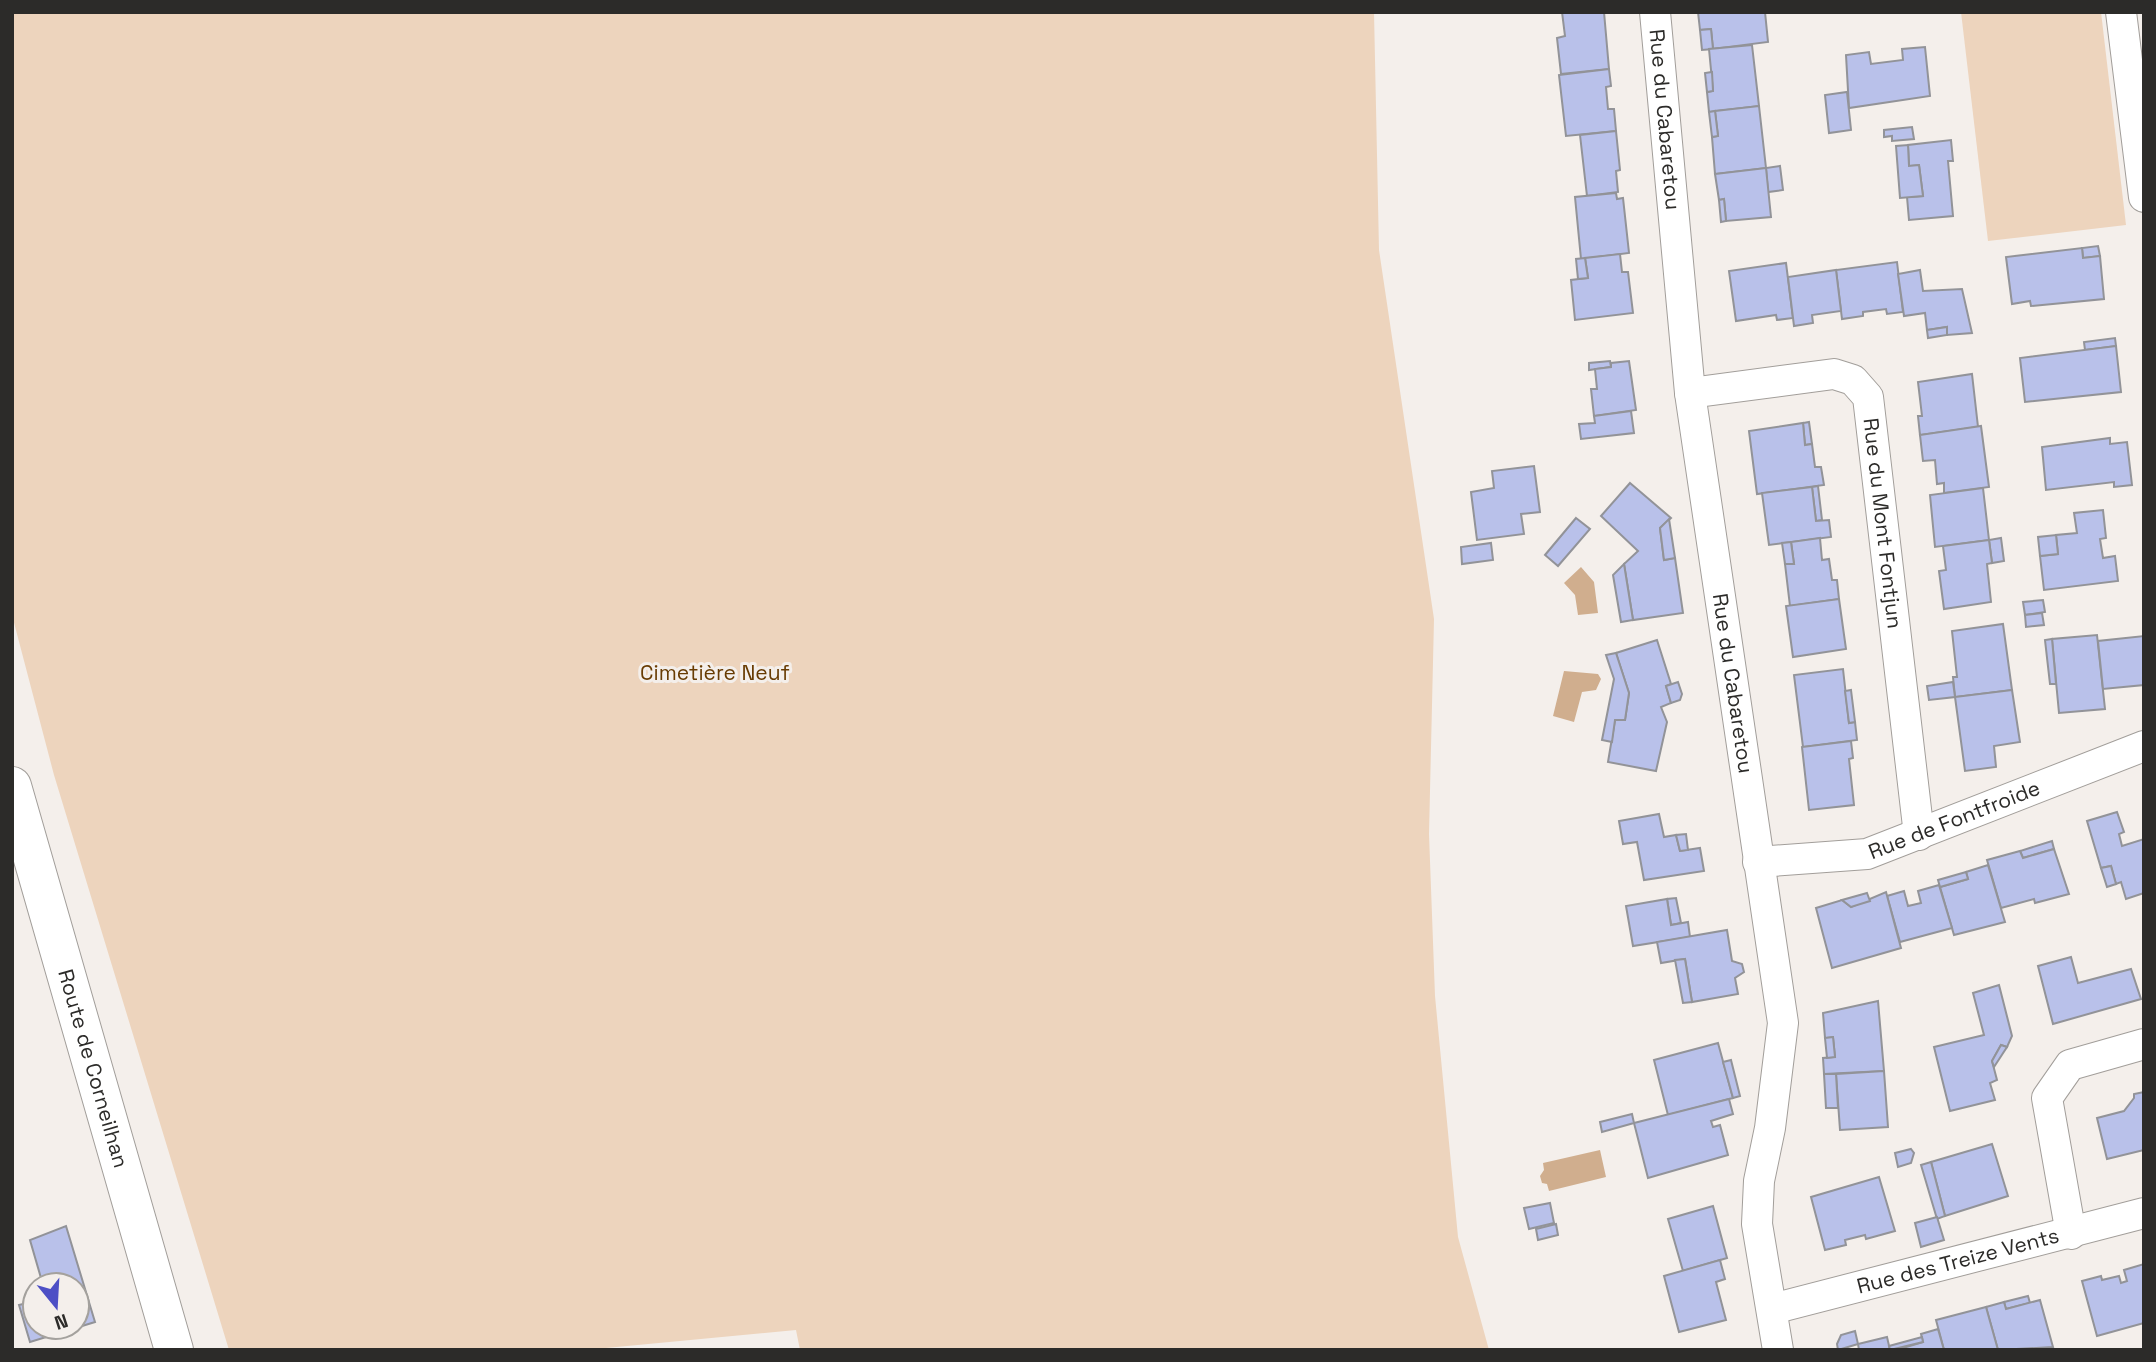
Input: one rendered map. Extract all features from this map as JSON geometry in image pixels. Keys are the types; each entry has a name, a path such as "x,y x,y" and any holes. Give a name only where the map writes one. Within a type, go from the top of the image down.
{"street":[{"name":"Rue du Cabaretou","path":"1655,12 1690,393 1783,1023 1770,1128 1759,1181 1757,1224 1778,1350"},
{"path":"2122,12 2144,197"},
{"name":"Rue du Mont Fontjun","path":"1690,393 1834,374 1853,380 1868,397 1919,835"},
{"name":"Rue de Fontfroide","path":"1758,862 1867,854 2144,746"},
{"name":"Route de Corneilhan","path":"12,786 174,1350"},
{"path":"2071,1234 2047,1098 2070,1065 2144,1044"},
{"name":"Rue des Treize Vents","path":"1772,1308 2071,1234 2144,1213"}],"green space":[{"name":"Cimetière Neuf","path":"12,12 1374,12 1379,250 1434,619 1429,834 1435,996 1458,1237 1489,1350 800,1350 796,1330 585,1350 229,1350 54,775 12,615"},
{"path":"1961,12 2101,12 2126,225 1988,241"}],"shaded area":[{"path":"1581,567 1594,582 1598,613 1578,615 1575,595 1564,583"},
{"path":"1564,671 1598,674 1601,679 1596,690 1582,692 1574,722 1553,716"},
{"path":"1600,1150 1606,1177 1549,1191 1547,1184 1542,1183 1540,1176 1544,1170 1543,1163"}],"building":[{"path":"1562,12 1604,12 1609,69 1561,74 1557,38 1565,36"},
{"path":"1698,12 1765,12 1768,42 1713,49 1711,29 1700,30"},
{"path":"1711,29 1713,49 1702,50 1700,30"},
{"path":"1752,45 1759,106 1709,112 1707,92 1713,91 1709,49"},
{"path":"1925,47 1930,96 1849,108 1846,55 1869,52 1871,64 1903,60 1902,49"},
{"path":"1609,69 1611,86 1606,87 1608,109 1614,109 1616,131 1566,136 1559,75"},
{"path":"1712,72 1713,91 1707,92 1705,73"},
{"path":"1847,92 1851,130 1829,133 1825,95"},
{"path":"1759,106 1766,168 1715,174 1712,137 1718,136 1715,111"},
{"path":"1715,111 1718,136 1712,137 1709,112"},
{"path":"1912,127 1914,139 1892,141 1892,136 1884,137 1884,130"},
{"path":"1616,131 1620,170 1616,171 1618,192 1587,196 1580,135"},
{"path":"1951,140 1953,161 1948,161 1953,216 1909,220 1907,197 1923,196 1919,165 1909,166 1908,145"},
{"path":"1908,145 1909,166 1919,165 1923,196 1900,198 1896,146"},
{"path":"1780,166 1783,190 1768,192 1766,168"},
{"path":"1766,168 1771,217 1726,221 1724,199 1719,200 1715,174"},
{"path":"1616,193 1617,199 1623,198 1629,253 1581,259 1575,197"},
{"path":"1724,199 1726,221 1721,222 1719,200"},
{"path":"2098,246 2100,256 2083,258 2082,248"},
{"path":"2082,248 2083,258 2100,256 2104,299 2031,306 2030,301 2012,304 2006,257"},
{"path":"1620,254 1622,272 1628,272 1633,313 1575,320 1571,280 1588,278 1585,258"},
{"path":"1585,258 1588,278 1578,279 1576,259"},
{"path":"1897,262 1903,312 1887,314 1886,309 1863,312 1863,316 1842,319 1836,270"},
{"path":"1786,263 1793,318 1777,320 1776,315 1736,321 1729,271"},
{"path":"1836,270 1841,311 1812,315 1813,323 1794,326 1788,277"},
{"path":"1920,270 1923,291 1962,289 1972,333 1947,335 1947,327 1927,330 1925,313 1904,316 1898,274"},
{"path":"1947,327 1947,335 1928,338 1927,330"},
{"path":"2115,338 2116,346 2085,350 2084,342"},
{"path":"2116,346 2121,392 2025,402 2020,358"},
{"path":"1610,361 1611,367 1589,370 1589,363"},
{"path":"1629,361 1636,410 1594,416 1591,389 1597,389 1595,369 1611,367 1611,363"},
{"path":"1972,374 1978,427 1920,435 1918,416 1922,416 1918,382"},
{"path":"1631,411 1634,433 1581,439 1579,424 1595,423 1594,416"},
{"path":"1809,422 1812,444 1805,445 1803,423"},
{"path":"1803,423 1805,445 1812,444 1815,467 1821,467 1824,485 1757,494 1749,431"},
{"path":"1981,426 1989,487 1944,493 1944,483 1937,484 1935,460 1923,461 1920,435"},
{"path":"2110,438 2110,444 2127,442 2132,485 2114,487 2114,482 2046,490 2042,447"},
{"path":"1534,466 1540,512 1521,514 1524,534 1477,540 1471,492 1494,488 1492,471"},
{"path":"1630,483 1671,518 1660,528 1664,560 1675,558 1683,613 1633,620 1624,564 1638,551 1601,516"},
{"path":"1818,486 1822,520 1816,521 1812,487"},
{"path":"1812,487 1816,521 1829,520 1831,537 1769,545 1762,493"},
{"path":"1983,488 1989,540 1935,547 1930,495"},
{"path":"2103,510 2106,538 2100,539 2103,558 2115,556 2118,581 2044,590 2040,556 2058,554 2056,535 2077,533 2074,513"},
{"path":"1576,518 1590,529 1558,566 1545,555"},
{"path":"1669,519 1675,558 1664,560 1660,528"},
{"path":"2056,535 2058,554 2040,556 2038,537"},
{"path":"1820,538 1822,560 1829,559 1832,580 1837,580 1839,599 1790,606 1785,564 1794,564 1791,542"},
{"path":"2001,538 2004,561 1992,563 1989,540"},
{"path":"1989,540 1992,563 1987,564 1991,602 1944,609 1939,571 1946,570 1943,546"},
{"path":"1791,542 1794,564 1785,564 1782,543"},
{"path":"1491,543 1493,560 1462,564 1461,547"},
{"path":"1624,564 1633,620 1621,622 1613,575"},
{"path":"1839,599 1846,649 1793,657 1786,606"},
{"path":"2043,600 2045,612 2025,615 2023,602"},
{"path":"2042,613 2044,625 2026,627 2025,615"},
{"path":"2003,624 2012,690 1955,697 1953,677 1957,677 1952,631"},
{"path":"2097,635 2105,709 2059,713 2052,639"},
{"path":"2144,636 2144,685 2103,689 2098,641"},
{"path":"2052,639 2056,684 2050,684 2045,640"},
{"path":"1657,640 1671,684 1666,686 1671,703 1661,707 1667,722 1656,771 1608,762 1615,720 1625,720 1629,693 1616,653"},
{"path":"1616,653 1629,693 1625,720 1615,720 1612,742 1602,740 1614,679 1606,655"},
{"path":"1843,669 1849,723 1855,722 1857,740 1803,747 1794,675"},
{"path":"1678,682 1682,694 1680,700 1671,703 1666,686"},
{"path":"1953,682 1955,697 1929,700 1927,686"},
{"path":"1851,690 1855,722 1849,723 1845,691"},
{"path":"2012,690 2020,742 1994,746 1996,767 1965,771 1955,697"},
{"path":"1851,741 1853,758 1849,759 1854,805 1809,810 1802,747"},
{"path":"2117,812 2124,832 2119,834 2122,846 2144,839 2144,893 2126,899 2121,882 2116,884 2111,866 2101,868 2087,821"},
{"path":"1659,814 1664,837 1676,835 1680,851 1700,848 1704,871 1644,880 1637,842 1623,844 1619,821"},
{"path":"1686,834 1688,850 1680,851 1676,835"},
{"path":"2052,841 2054,849 2023,858 2020,851"},
{"path":"2054,849 2069,894 2035,903 2034,899 2001,908 1987,860 2020,851 2023,858"},
{"path":"1988,865 2005,922 1954,935 1940,887 1968,879 1966,872"},
{"path":"2111,866 2116,884 2107,887 2101,868"},
{"path":"1966,872 1968,879 1940,887 1938,880"},
{"path":"1939,885 1952,928 1900,942 1887,896 1904,891 1908,906 1921,903 1918,891"},
{"path":"1886,892 1901,948 1832,968 1816,908 1842,900 1851,907"},
{"path":"1867,893 1870,901 1851,907 1842,900"},
{"path":"1676,898 1681,923 1671,925 1667,899"},
{"path":"1667,899 1671,925 1688,922 1690,937 1633,946 1626,906"},
{"path":"1727,930 1732,961 1742,964 1744,972 1735,978 1738,994 1692,1002 1685,959 1661,963 1657,942"},
{"path":"2071,957 2078,983 2131,969 2141,999 2053,1024 2038,966"},
{"path":"1685,959 1692,1002 1683,1003 1675,960"},
{"path":"1999,985 2012,1036 2007,1047 2001,1045 1992,1061 1997,1080 1990,1083 1995,1100 1950,1111 1934,1047 1984,1035 1973,993"},
{"path":"1878,1001 1884,1071 1824,1074 1823,1058 1835,1057 1833,1037 1825,1038 1823,1013"},
{"path":"1833,1037 1835,1057 1827,1058 1825,1038"},
{"path":"1718,1043 1733,1098 1668,1115 1654,1060"},
{"path":"2001,1045 2007,1047 1994,1067 1992,1061"},
{"path":"1731,1060 1740,1096 1733,1098 1723,1062"},
{"path":"1884,1071 1888,1127 1840,1130 1836,1074"},
{"path":"1824,1074 1836,1074 1838,1108 1826,1108"},
{"path":"2144,1092 2144,1150 2107,1159 2097,1118 2124,1111 2134,1094"},
{"path":"1729,1099 1733,1114 1711,1121 1713,1127 1720,1125 1728,1155 1648,1178 1634,1123"},
{"path":"1632,1114 1634,1123 1602,1132 1600,1122"},
{"path":"1992,1144 2008,1196 1945,1216 1931,1162"},
{"path":"1911,1149 1914,1153 1911,1163 1898,1167 1895,1153"},
{"path":"1931,1162 1945,1216 1937,1219 1921,1165"},
{"path":"1879,1177 1895,1231 1866,1239 1865,1235 1845,1240 1846,1245 1825,1250 1811,1197"},
{"path":"1550,1203 1554,1223 1529,1229 1524,1208"},
{"path":"1713,1206 1727,1258 1683,1271 1668,1219"},
{"path":"1937,1217 1944,1240 1921,1247 1915,1223"},
{"path":"1556,1224 1558,1235 1538,1240 1536,1229"},
{"path":"66,1226 80,1271 39,1271 30,1240"},
{"path":"1720,1260 1725,1279 1716,1282 1726,1320 1679,1332 1664,1276"},
{"path":"2144,1264 2144,1323 2097,1336 2082,1281 2101,1276 2102,1280 2119,1276 2121,1283 2127,1281 2124,1270"},
{"path":"2028,1296 2030,1303 2006,1309 2004,1302"},
{"path":"2040,1300 2053,1347 1998,1350 1986,1307 2004,1302 2006,1309"},
{"path":"1986,1307 1998,1350 1944,1350 1936,1320"},
{"path":"1938,1329 1944,1350 1896,1350 1923,1342 1921,1334"},
{"path":"1855,1331 1858,1344 1838,1350 1837,1344 1841,1335"},
{"path":"1887,1337 1890,1350 1859,1350 1858,1344"},
{"path":"1922,1337 1923,1342 1890,1350 1889,1346"}]}
